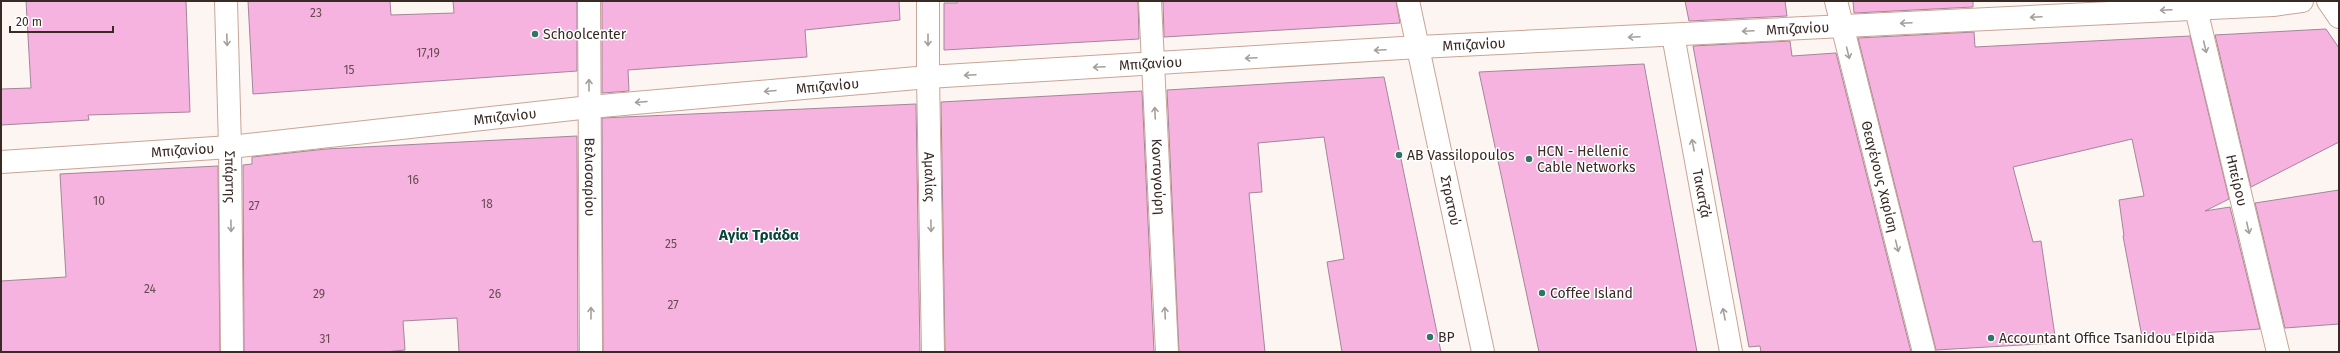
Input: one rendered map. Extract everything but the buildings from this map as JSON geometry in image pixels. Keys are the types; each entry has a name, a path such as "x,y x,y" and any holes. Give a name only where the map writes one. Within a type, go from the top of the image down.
{"street":[{"name":"Σπάρτης","path":"226,1 230,147 232,352"},
{"name":"Βελισσαρίου","path":"589,1 591,352"},
{"name":"Αμαλίας","path":"928,1 933,352"},
{"name":"Κοντογούρη","path":"1150,1 1167,352"},
{"name":"Στρατού","path":"1408,1 1483,352"},
{"name":"Θεαγένους Χαρίση","path":"1836,1 1841,26 1924,352"},
{"name":"Μπιζανίου","path":"1,162 230,147 590,107 928,77 1419,47 2273,5 2302,1"},
{"path":"2328,1 2339,17"},
{"name":"Ηπείρου","path":"2196,9 2278,352"},
{"name":"Τακατζά","path":"1673,35 1731,352"}],"place":[{"name":"Schoolcenter","path":"535,34"},
{"name":"AB Vassilopoulos","path":"1399,155"},
{"name":"HCN - Hellenic Cable Networks","path":"1529,159"},
{"name":"Coffee Island","path":"1542,293"},
{"name":"BP","path":"1430,337"},
{"name":"Accountant Office Tsanidou Elpida","path":"1991,338"}],"district":[{"name":"Αγία Τριάδα","path":"759,235"}]}
